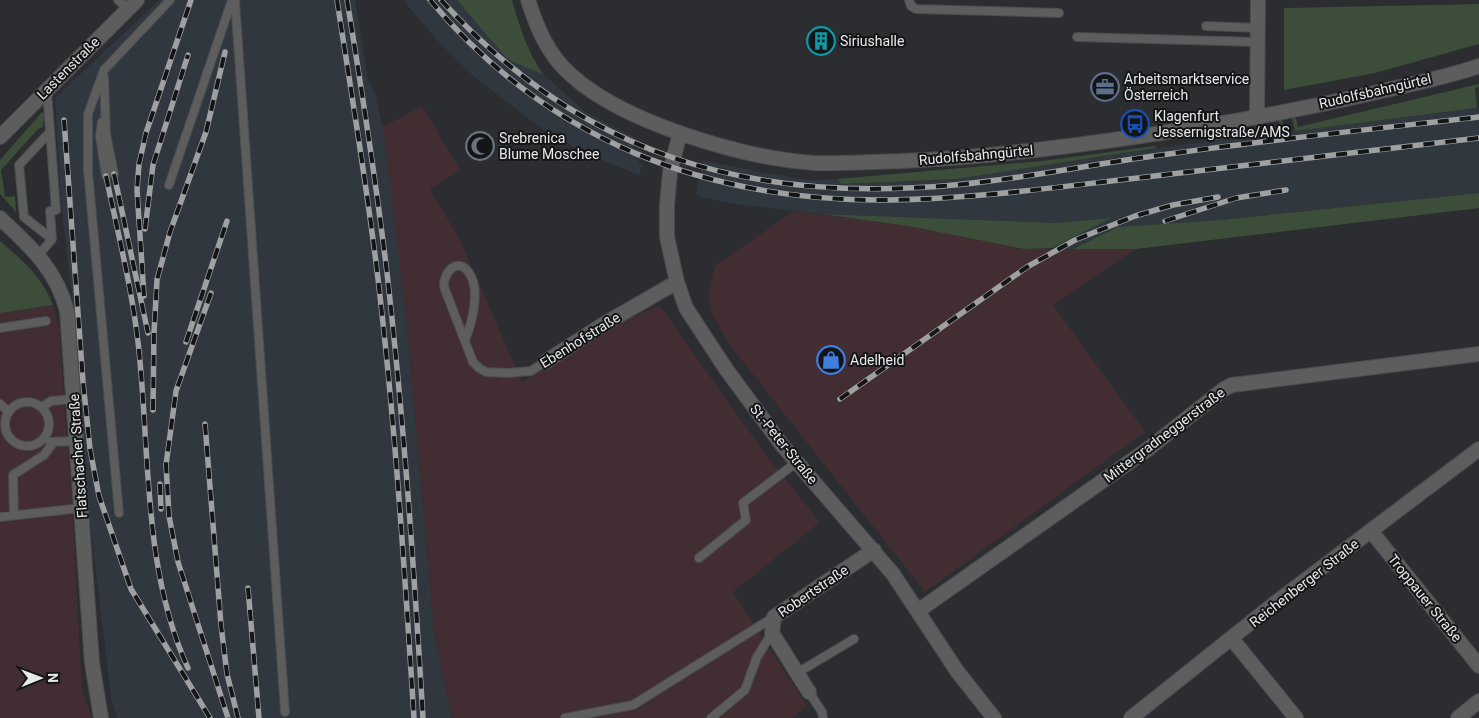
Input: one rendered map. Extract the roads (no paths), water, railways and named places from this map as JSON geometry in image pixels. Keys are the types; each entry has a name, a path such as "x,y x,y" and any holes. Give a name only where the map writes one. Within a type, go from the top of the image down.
{"street":[{"name":"Rudolfsbahngürtel","path":"528,0 545,44 570,74 607,101 680,133 743,152 775,158 852,163 1009,154 1257,118 1386,90 1479,66"},
{"path":"1257,118 1258,0"},
{"name":"Lastenstraße","path":"0,137 128,3"},
{"name":"St.-Peter-Straße","path":"680,133 670,172 667,237 677,282 686,308 718,357 797,462 874,550 918,611 957,671 994,718"},
{"name":"Flatschacher Straße","path":"0,218 38,256 52,273 62,293 67,312 92,663 101,718"},
{"name":"Ebenhofstraße","path":"545,362 677,282"},
{"name":"Mittergradneggerstraße","path":"918,611 1148,449 1224,389 1232,385 1479,354"},
{"name":"Reichenberger Straße","path":"1131,718 1232,640 1279,600 1479,450"},
{"name":"Troppauer Straße","path":"1371,531 1479,666"},
{"name":"Robertstraße","path":"809,692 772,633 774,617 874,550"},
{"path":"1232,640 1296,718"},
{"path":"1458,718 1479,701"}],"lane":[{"path":"119,513 88,171 88,114 104,70 170,0"},
{"path":"169,185 234,0"},
{"path":"234,0 286,712"},
{"path":"909,0 910,6 916,9 1059,14"},
{"path":"1206,26 1258,35"},
{"path":"1077,37 1258,35"},
{"path":"104,70 106,134 114,174"},
{"path":"38,256 52,239 50,211 56,210 46,88"},
{"path":"104,102 100,136 106,176"},
{"path":"50,132 19,165 24,217 52,239"},
{"name":"Ebenhofstraße","path":"465,340 474,306 473,280 468,271 460,266 454,267 447,272 444,278 444,287 473,362 486,372 507,373 531,370 545,362"},
{"path":"0,328 46,321"},
{"path":"42,407 51,401 73,399"},
{"path":"28,402 42,407 47,412 50,426 44,439 31,446 24,446 11,439 5,426 9,412 14,406 28,402"},
{"path":"0,404 9,412"},
{"path":"44,439 53,443 76,441"},
{"path":"14,515 13,475 44,455 53,443"},
{"path":"699,558 746,520 743,503 797,462"},
{"path":"0,517 81,508"},
{"path":"565,718 633,705 774,617"},
{"path":"711,718 745,690 757,657 772,633"},
{"path":"797,673 854,639"},
{"path":"809,692 822,712 823,718"}],"railway":[{"path":"144,296 137,190 139,164 146,133 191,0"},
{"path":"337,0 371,222 386,349 400,507 414,718"},
{"path":"347,0 387,273 399,384 423,718"},
{"path":"430,0 476,49 526,91 579,126 636,154 696,175 758,189 823,198 890,200 950,198 1479,138"},
{"path":"441,0 495,53 551,97 611,132 673,158 739,176 807,186 879,189 954,185 1201,150 1479,117"},
{"path":"153,410 157,280 170,232 206,132 225,52"},
{"path":"145,229 153,165 188,55"},
{"path":"64,120 83,382 90,449 99,496 131,589 210,718"},
{"path":"114,174 148,333"},
{"path":"106,176 125,263 139,351 147,472 156,552 163,592 173,631 188,668"},
{"path":"1165,221 1236,198 1286,190"},
{"path":"840,399 1027,267 1075,240 1135,216 1173,205 1218,197"},
{"path":"186,342 227,221"},
{"path":"211,293 176,391 166,465 169,516 178,562 228,718"},
{"path":"205,424 221,625 227,674 238,718"},
{"path":"160,484 161,509"},
{"path":"248,588 259,718"}],"place":[{"name":"Siriushalle","path":"821,41"},
{"name":"Arbeitsmarktservice Österreich","path":"1105,87"},
{"name":"Klagenfurt Jessernigstraße/AMS","path":"1135,124"},
{"name":"Srebrenica Blume Moschee","path":"480,146"},
{"name":"Adelheid","path":"831,360"}]}
